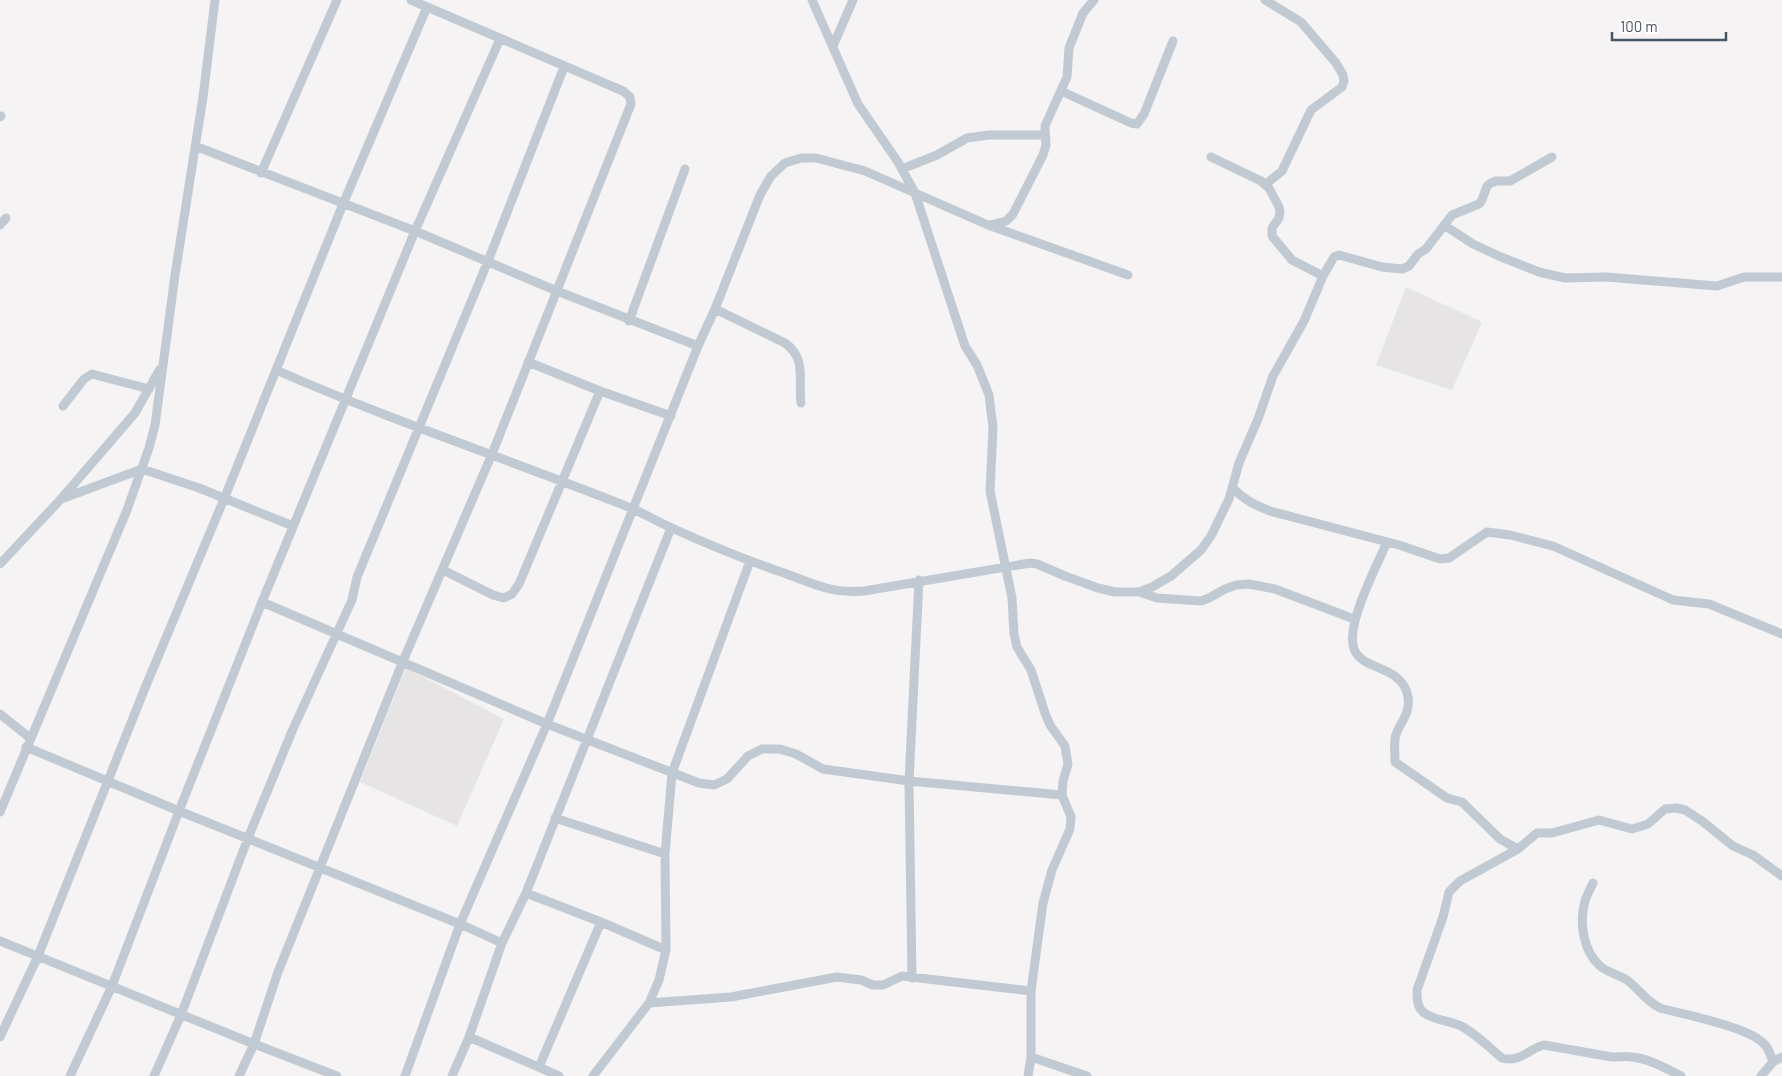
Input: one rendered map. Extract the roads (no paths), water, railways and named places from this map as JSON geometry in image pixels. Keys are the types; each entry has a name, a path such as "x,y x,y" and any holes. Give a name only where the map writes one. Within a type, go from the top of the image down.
{"street":[{"path":"0,812 127,510 155,425 203,97 215,0"},
{"path":"261,173 337,0"},
{"path":"239,1076 254,1044 278,972 403,661 492,454 631,104 628,94 411,0"},
{"path":"812,0 858,104 902,169 915,194 965,346 977,365 989,395 993,428 990,491 1012,598 1014,634 1017,647 1031,670 1050,725 1065,746 1068,764 1063,782 1062,796 1071,817 1070,829 1047,886 1043,903 1031,991 1028,1076"},
{"path":"833,46 853,0"},
{"path":"988,225 1006,221 1013,214 1043,155 1046,145 1045,126 1067,77 1069,48 1083,13 1094,0"},
{"path":"1266,0 1301,22 1336,63 1343,75 1344,81 1342,87 1311,110 1282,171 1266,184"},
{"path":"0,1037 38,956 343,204 427,7"},
{"path":"70,1076 112,986 262,602 415,231 500,39"},
{"path":"1061,91 1137,124 1144,114 1173,42"},
{"path":"154,1076 181,1015 248,838 293,729 352,600 357,578 395,488 418,426 488,261 564,67"},
{"path":"902,169 937,155 967,138 989,135 1044,135"},
{"path":"195,146 415,231 557,292 698,346"},
{"path":"1211,157 1266,184 1280,207 1279,218 1272,228 1272,236 1292,260 1323,276"},
{"path":"1139,592 1172,576 1201,550 1211,536 1234,488 1239,463 1258,420 1273,376 1304,321 1323,276 1334,257 1339,255 1402,269 1409,266 1418,254 1426,249 1452,215 1479,204 1490,183 1510,180 1552,157"},
{"path":"405,1076 460,924 547,724 698,346 715,309 760,195 771,176 785,163 801,158 816,158 833,162 865,171 988,225 1128,275"},
{"path":"630,321 685,169"},
{"path":"1444,224 1473,244 1501,257 1539,272 1565,278 1606,277 1717,286 1744,277 1782,277"},
{"path":"715,309 785,343 793,349 800,364 801,403"},
{"path":"528,362 600,391 671,416"},
{"path":"0,564 61,499 135,413 163,365"},
{"path":"276,370 345,400 634,509 671,528 750,561 826,589 846,592 1030,563 1098,588 1115,592 1139,592 1157,598 1201,601 1236,585 1249,584 1275,589 1354,619"},
{"path":"63,406 84,380 92,374 149,389"},
{"path":"443,570 493,595 504,598 512,594 519,584 600,391"},
{"path":"61,499 142,468 293,526"},
{"path":"1234,488 1250,503 1270,510 1387,542 1440,559 1449,558 1487,532 1510,535 1553,546 1673,600 1709,604 1782,634"},
{"path":"452,1076 469,1037 502,942 526,893 671,528"},
{"path":"1387,542 1354,619 1352,641 1354,650 1360,658 1396,676 1404,686 1408,698 1408,714 1394,738 1395,762 1447,798 1462,802 1500,839 1518,849"},
{"path":"593,1076 649,1003 659,980 666,950 665,854 672,773 750,561"},
{"path":"912,978 909,781 919,580"},
{"path":"262,602 547,724 699,783 714,785 727,779 748,756 762,749 780,749 796,754 823,769 909,781 1062,796"},
{"path":"0,714 30,738"},
{"path":"26,747 502,942"},
{"path":"1681,1076 1655,1062 1640,1058 1630,1056 1612,1057 1544,1046 1534,1048 1521,1058 1509,1060 1502,1058 1464,1027 1451,1021 1432,1017 1421,1011 1417,1002 1417,990 1443,917 1449,892 1460,881 1518,849 1537,833 1552,833 1599,820 1632,828 1648,824 1665,809 1676,808 1685,810 1733,846 1753,855 1782,876"},
{"path":"555,818 665,854"},
{"path":"1593,883 1585,900 1582,929 1594,959 1602,968 1629,981 1653,1004 1660,1008 1747,1032 1762,1041 1767,1047 1773,1062"},
{"path":"526,893 666,950"},
{"path":"539,1067 601,922"},
{"path":"0,941 337,1076"},
{"path":"649,1003 731,997 837,977 873,984 883,984 902,976 1031,991"},
{"path":"469,1037 559,1076"},
{"path":"1030,1057 1087,1076"},
{"path":"1762,1076 1773,1062 1782,1057"}]}
